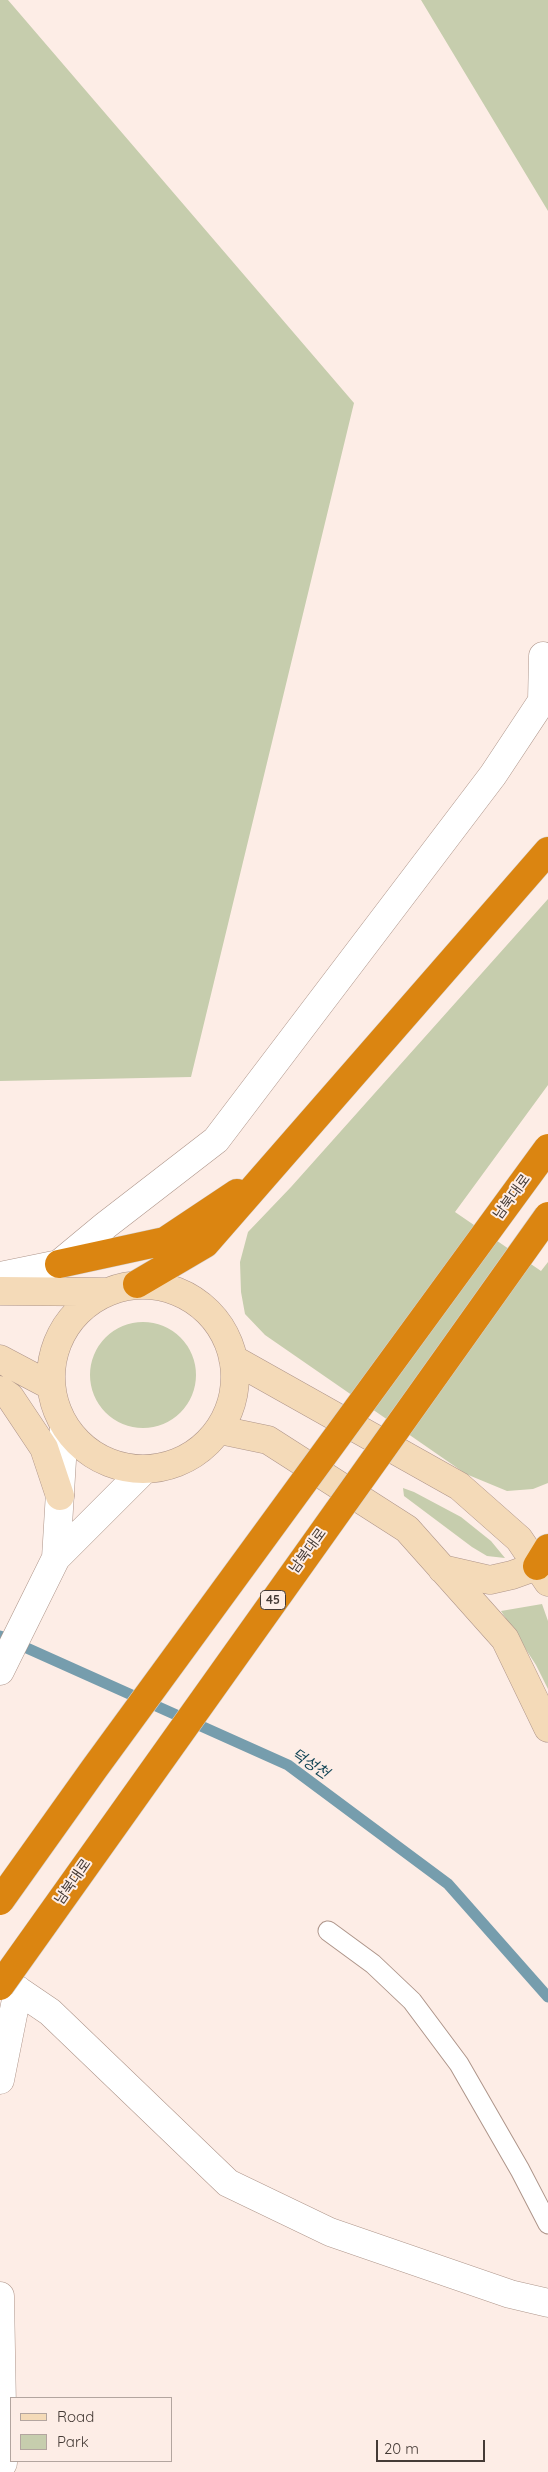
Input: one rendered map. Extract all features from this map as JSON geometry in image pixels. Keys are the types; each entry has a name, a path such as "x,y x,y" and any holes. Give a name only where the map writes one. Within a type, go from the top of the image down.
{"highway":[{"path":"137,1284 205,1244 261,1177 548,851"},
{"name":"남북대로","path":"0,1901 106,1752 548,1148"},
{"path":"59,1264 165,1241 261,1177"},
{"name":"남북대로","path":"6,1984 548,1216"}],"street":[{"path":"0,1276 59,1264 216,1140 493,775 542,702 543,656"},
{"path":"0,1291 106,1292 137,1284 166,1288 194,1300 215,1320 230,1345 233,1359 236,1374 232,1404 220,1430 199,1451 173,1465 144,1470 115,1466 86,1451 64,1427 52,1398 50,1366 60,1335 79,1309 106,1292"},
{"path":"0,1359 51,1386"},
{"path":"233,1359 459,1486 519,1539 544,1565 490,1580 442,1569"},
{"path":"0,1390 10,1398 44,1448 60,1496"},
{"path":"56,1558 64,1427"},
{"path":"220,1430 268,1440 407,1529 505,1639 548,1728"},
{"path":"0,1671 56,1558 144,1470"},
{"path":"0,2080 6,1984 50,2012 228,2183 330,2232 510,2294 548,2303"},
{"path":"0,2296 3,2463 0,2468"}],"lane":[{"path":"328,1932 373,1964 412,2001 459,2064 520,2170 548,2224"}],"green space":[{"path":"0,0 8,0 354,403 191,1077 0,1081"},
{"path":"421,0 548,0 548,211"},
{"path":"548,899 548,1085 455,1212 541,1271 548,1262 548,1483 533,1489 507,1491 466,1474 265,1335 245,1314 241,1292 240,1262 248,1232 291,1187"},
{"path":"143,1322 163,1326 181,1337 192,1355 196,1375 192,1395 181,1413 163,1424 143,1428 123,1424 105,1413 94,1395 90,1375 94,1355 105,1337 123,1326"},
{"path":"403,1488 461,1517 491,1541 505,1558 487,1556 472,1547 404,1496"},
{"path":"542,1604 548,1621 548,1689 536,1665 501,1611"}],"waterway":[{"name":"덕성천","path":"0,1636 288,1765 448,1884 548,1997"}]}
